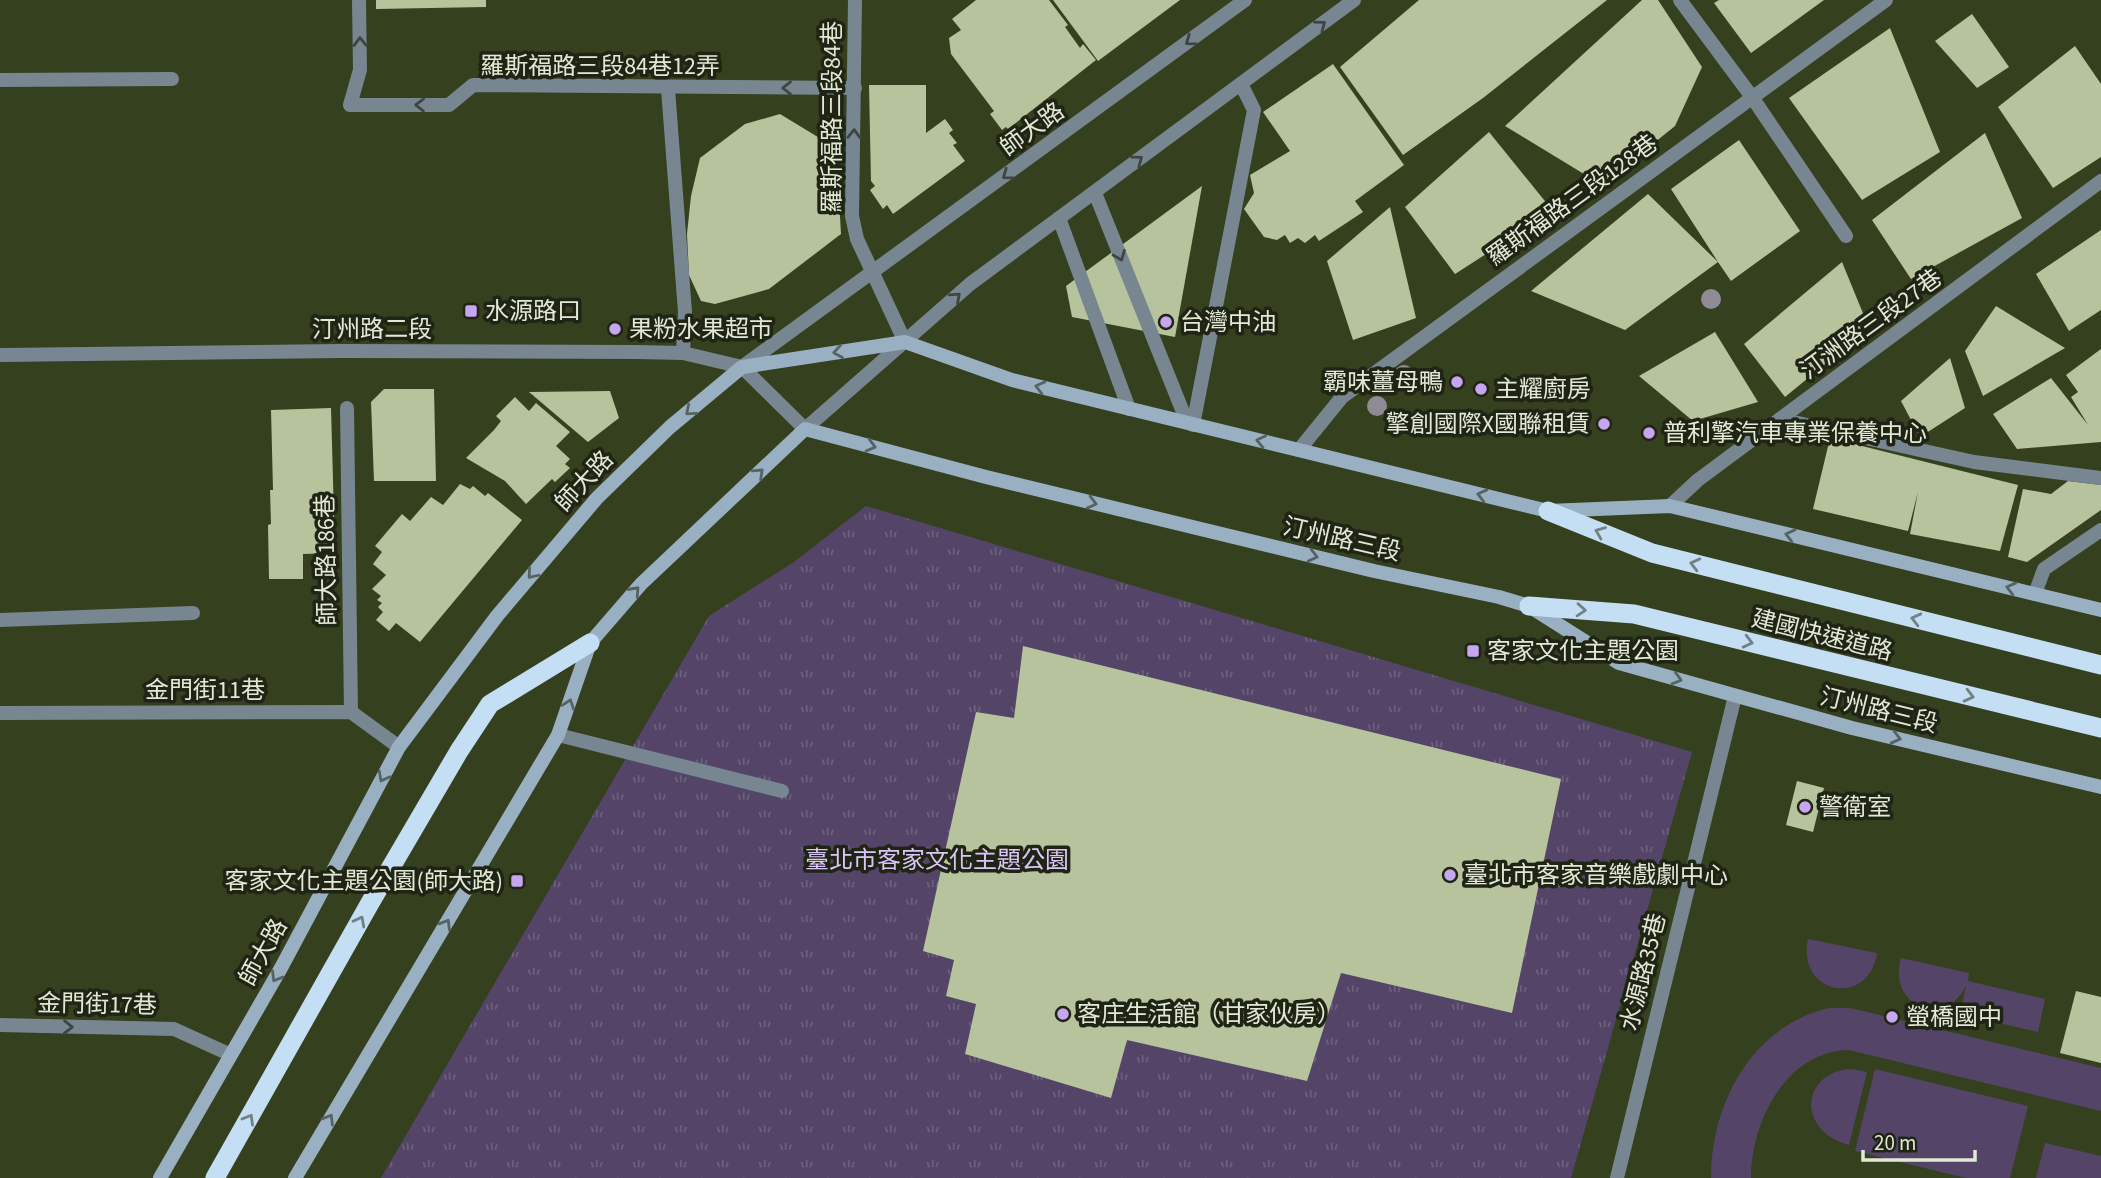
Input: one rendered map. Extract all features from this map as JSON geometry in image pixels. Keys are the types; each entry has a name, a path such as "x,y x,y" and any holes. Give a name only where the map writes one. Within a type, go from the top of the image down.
{"highway":[{"name":"建國快速道路","path":"1548,511 1652,553 2101,665"},
{"name":"建國快速道路","path":"1529,606 1634,614 2101,728"},
{"path":"215,1178 459,751 490,705 590,643"}],"main road":[{"path":"742,367 905,342 1012,380 1548,511 1670,506 2101,610"},
{"name":"師大路","path":"160,1178 229,1054 281,968 399,747 497,616 597,498 670,427 742,367"},
{"path":"295,1178 558,735 590,643 641,584 805,429"},
{"name":"汀州路三段","path":"805,429 986,477 1529,606 1619,663 1852,728 2101,787"}],"street":[{"name":"羅斯福路三段84巷12弄","path":"359,0 360,70 350,105 449,105 473,85 667,89 855,88"},
{"name":"羅斯福路三段84巷","path":"855,0 852,216 857,239 872,272"},
{"name":"師大路","path":"742,367 1245,0"},
{"path":"805,429 970,284 1353,0"},
{"path":"1680,0 1752,97 1846,236"},
{"name":"羅斯福路三段128巷","path":"1299,450 1342,397 1886,0"},
{"path":"0,80 172,79"},
{"path":"1190,424 1254,110 1241,84"},
{"path":"667,89 685,312 683,353"},
{"name":"汀洲路三段27巷","path":"1670,506 1698,480 2101,181"},
{"path":"1095,192 1190,424"},
{"path":"1059,218 1129,409"},
{"path":"872,272 905,342"},
{"name":"汀州路二段","path":"0,355 341,351 683,353 742,367"},
{"name":"汀州路三段","path":"742,367 805,429"},
{"name":"師大路186巷","path":"347,408 351,712"},
{"path":"1780,419 1974,462 2101,478"},
{"path":"2035,594 2044,569 2101,530"},
{"path":"0,620 193,613"},
{"name":"水源路35巷","path":"1617,1178 1735,695"},
{"path":"351,712 399,747"},
{"name":"金門街11巷","path":"0,713 351,712"},
{"path":"558,735 782,791"},
{"name":"金門街17巷","path":"0,1025 174,1029 229,1054"}],"green space":[{"name":"臺北市客家文化主題公園","path":"866,506 1692,752 1571,1178 381,1178 709,616 794,562"},
{"path":"1808,939 1877,953 1871,970 1861,982 1848,988 1835,988 1822,983 1813,973 1807,958"},
{"path":"1901,958 1969,973 1968,981 2045,999 2038,1032 1960,1014 1966,986 1956,999 1945,1007 1932,1009 1920,1006 1902,989 1899,975"},
{"path":"1829,1008 1850,1008 2101,1068 2101,1111 1849,1050 1827,1053 1790,1076 1776,1093 1757,1135 1751,1178 1711,1178 1719,1122 1728,1096 1741,1072 1758,1050 1778,1032 1802,1017"},
{"path":"1853,1069 1867,1072 1849,1145 1832,1138 1820,1128 1813,1115 1811,1102 1814,1090 1823,1080 1835,1072"},
{"path":"1875,1069 2028,1106 2010,1178 1966,1178 1855,1151"},
{"path":"2045,1143 2101,1156 2101,1178 2036,1178"}],"building":[{"path":"376,0 486,0 486,7 376,9"},
{"path":"976,0 1049,0 1068,25 1065,27 1080,48 1083,44 1096,60 1008,129 1006,127 1002,130 990,114 994,111 951,54 949,38 961,30 952,19"},
{"path":"1053,0 1180,0 1098,61"},
{"path":"1419,0 1607,0 1483,98 1403,155 1340,67"},
{"path":"1642,0 1658,0 1702,67 1675,126 1602,185 1505,126"},
{"path":"1719,0 1824,0 1751,53 1714,3"},
{"path":"1972,14 2009,67 1977,88 1935,41"},
{"path":"1890,28 1940,152 1862,200 1789,98"},
{"path":"2075,46 2101,84 2101,157 2053,188 1998,107"},
{"path":"1333,64 1404,165 1355,201 1363,212 1319,241 1315,235 1305,243 1298,238 1290,243 1285,235 1277,240 1264,237 1244,209 1254,193 1250,175 1290,151 1263,112"},
{"path":"869,85 926,85 926,133 945,119 953,130 949,133 957,143 953,145 965,161 893,214 887,205 883,209 870,190 875,186 871,181"},
{"path":"780,114 836,148 841,234 769,289 715,304 701,301 689,275 687,234 691,196 700,158 745,124"},
{"path":"1489,132 1553,211 1455,274 1405,207"},
{"path":"1985,133 2022,218 1911,279 1872,220"},
{"path":"1739,140 1800,231 1731,281 1671,189"},
{"path":"1202,186 1175,337 1072,317 1066,286"},
{"path":"1648,194 1718,262 1625,330 1531,291"},
{"path":"1390,207 1416,318 1353,340 1327,261"},
{"path":"2101,230 2101,310 2069,331 2036,274"},
{"path":"1842,262 1869,328 1785,397 1744,344"},
{"path":"1996,306 2065,348 1983,396 1965,351"},
{"path":"1715,332 1758,402 1693,421 1639,376"},
{"path":"2101,349 2101,442 2017,449 1993,414 2051,378 2088,425 2071,397 2078,392 2066,375"},
{"path":"1950,358 1965,408 1920,437 1901,401"},
{"path":"384,389 434,389 436,481 374,481 371,402"},
{"path":"610,391 619,418 588,442 529,392"},
{"path":"515,397 529,411 536,403 570,432 556,446 570,459 565,464 570,468 555,482 552,479 526,504 505,481 466,458 494,430 501,421 496,416"},
{"path":"331,408 335,553 303,554 303,579 269,579 268,525 271,524 270,490 273,490 271,410"},
{"path":"1830,438 2018,485 2000,551 1910,534 1918,492 1908,531 1813,509"},
{"path":"2068,481 2101,485 2101,510 2027,562 2008,557 2023,489 2051,494"},
{"path":"460,484 470,489 473,486 485,496 488,493 522,520 420,642 396,623 389,631 376,620 383,612 378,607 382,603 377,600 381,596 372,589 386,575 373,564 382,552 375,546 402,514 410,521 431,497 443,505"},
{"path":"1023,646 1561,779 1512,1013 1341,973 1307,1081 1127,1040 1111,1098 965,1054 976,1004 946,996 954,960 923,951 976,712 1014,718"},
{"name":"警衛室","path":"1797,781 1824,788 1813,832 1786,825"},
{"path":"2076,991 2101,997 2101,1063 2060,1053"}],"place":[{"name":"水源路口","path":"471,311"},
{"name":"台灣中油","path":"1166,322"},
{"name":"果粉水果超市","path":"615,329"},
{"name":"霸味薑母鴨","path":"1457,382"},
{"name":"主耀廚房","path":"1481,389"},
{"name":"擎創國際X國聯租賃","path":"1604,424"},
{"name":"普利擎汽車專業保養中心","path":"1649,433"},
{"name":"客家文化主題公園","path":"1473,651"},
{"name":"警衛室","path":"1805,807"},
{"name":"臺北市客家音樂戲劇中心","path":"1450,875"},
{"name":"客家文化主題公園(師大路)","path":"517,881"},
{"name":"客庄生活館（甘家伙房）","path":"1063,1014"},
{"name":"螢橋國中","path":"1892,1017"}]}
